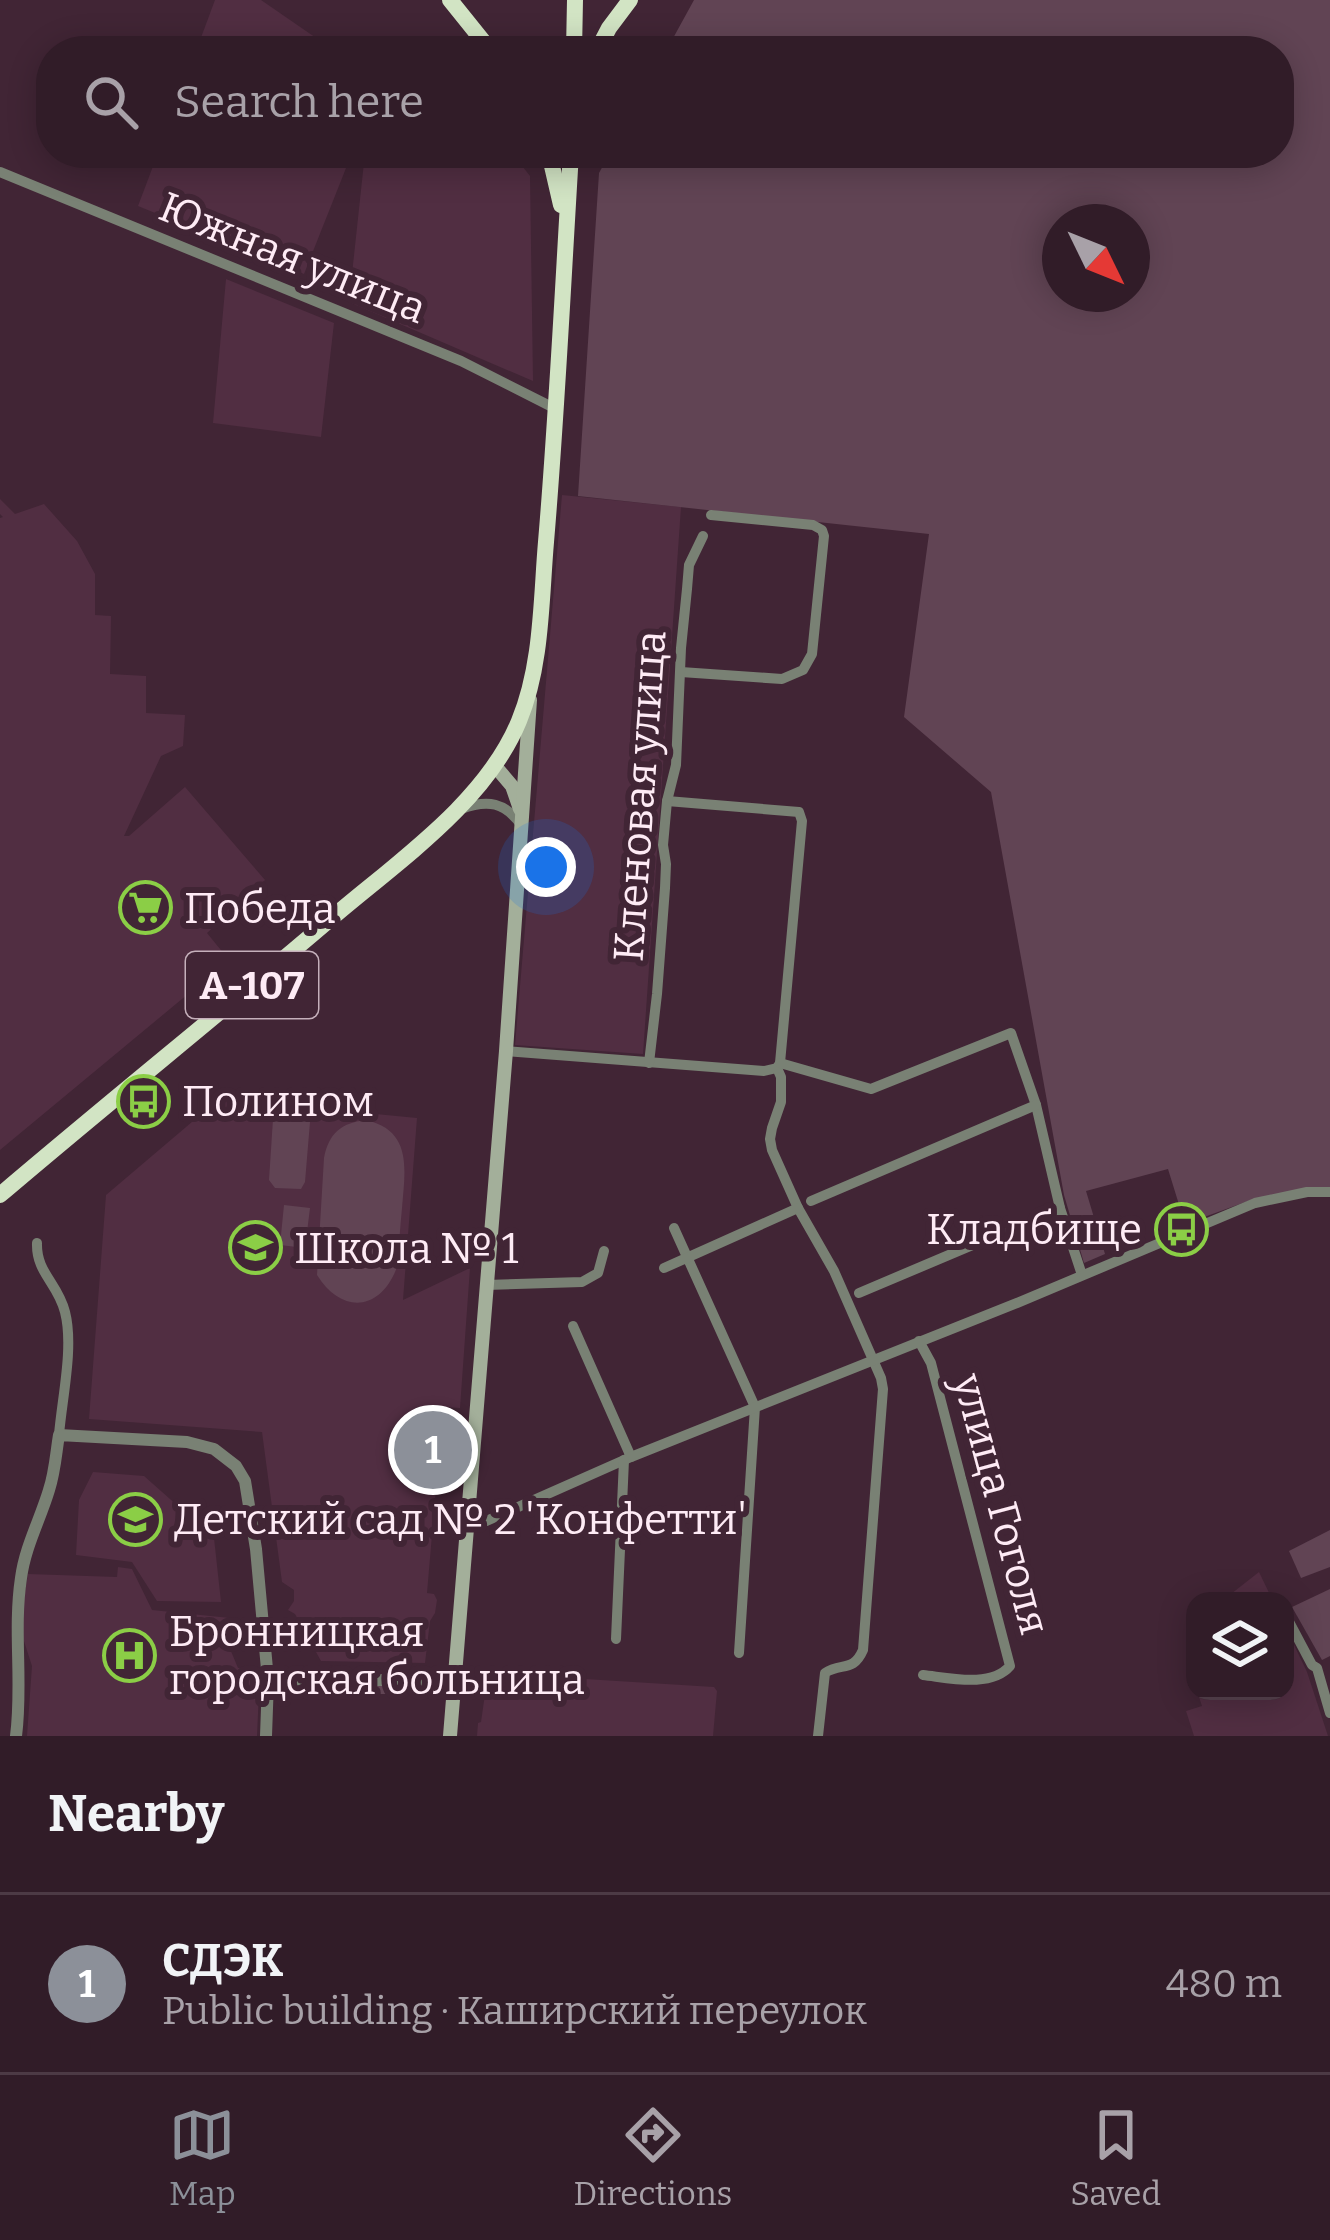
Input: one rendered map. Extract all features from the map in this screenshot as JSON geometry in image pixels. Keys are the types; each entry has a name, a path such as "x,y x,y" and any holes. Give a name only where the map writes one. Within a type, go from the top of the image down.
{"highway":[{"path":"450,0 479,36"},
{"path":"564,0 564,36"},
{"path":"574,36 575,0"},
{"path":"605,36 630,0"},
{"path":"552,168 563,218"},
{"name":"А-107","path":"563,282 566,168"},
{"name":"А-107","path":"0,1195 453,814 495,766 519,722 532,676 558,410 567,168"}],"main road":[{"path":"450,1736 532,676"},
{"path":"495,766 512,786 522,826"}],"street":[{"name":"Южная улица","path":"0,172 461,361 558,410"},
{"path":"681,672 782,679 802,670 812,654 822,530 813,525 711,515"},
{"name":"Кленовая улица","path":"649,1063 689,565 703,536"},
{"path":"667,801 799,812 802,821 779,1066 781,1102 770,1139 798,1208 834,1271 883,1389 863,1650 853,1665 825,1673 818,1736"},
{"path":"453,814 491,802 511,812 522,826"},
{"path":"506,1051 764,1071 779,1066 871,1089 1011,1033 1036,1105 1060,1208 1082,1275"},
{"path":"811,1201 1036,1105"},
{"path":"466,1530 627,1458 1255,1203 1330,1192"},
{"path":"664,1268 798,1208"},
{"path":"860,1293 1060,1208"},
{"path":"674,1228 755,1407 739,1653"},
{"path":"16,1736 20,1580 52,1481 68,1329 58,1294 38,1261 37,1243"},
{"path":"486,1285 582,1282 598,1273 604,1251"},
{"path":"572,1326 627,1458 616,1639"},
{"name":"улица Гоголя","path":"920,1341 931,1363 1010,1666 997,1678 923,1675"},
{"path":"58,1435 187,1442 214,1449 236,1466 249,1499 268,1680 266,1736"},
{"path":"1294,1631 1317,1668 1330,1713"},
{"path":"268,1680 454,1680"}],"shaded area":[{"path":"215,0 261,0 313,36 202,36"},
{"path":"694,0 1330,0 1330,1189 1251,1200 1185,1224 1168,1169 1086,1191 1105,1254 1084,1263 1064,1195 991,792 904,717 929,534 578,496 602,168 1294,168 1294,36 674,36"},
{"path":"152,168 346,168 304,274 138,206"},
{"path":"363,168 524,168 530,176 533,381 349,302"},
{"path":"226,279 334,323 321,437 213,423"},
{"path":"562,495 681,507 643,1054 515,1045"},
{"path":"0,499 15,514 44,504 77,541 95,574 95,615 111,616 110,674 146,676 146,713 185,715 183,746 161,756 124,836 185,787 265,880 207,933 229,960 0,1150 3,517"},
{"path":"219,1099 417,1118 403,1300 470,1268 460,1408 443,1407 427,1593 437,1600 425,1663 321,1661 295,1614 288,1610 294,1590 282,1582 262,1432 89,1419 106,1195"},
{"path":"278,1114 305,1115 310,1122 301,1189 275,1188 269,1180 273,1119"},
{"path":"366,1120 392,1133 403,1154 397,1267 381,1292 371,1299 349,1302 317,1275 324,1158 338,1131"},
{"path":"284,1205 310,1208 305,1248 280,1245"},
{"name":"Детский сад № 2 'Конфетти'","path":"93,1472 144,1476 214,1538 221,1602 157,1601 132,1562 76,1555 79,1500"},
{"path":"1330,1530 1330,1567 1301,1578 1289,1551"},
{"name":"Бронницкая городская больница","path":"118,1567 132,1569 152,1610 230,1618 228,1644 238,1668 260,1669 257,1736 27,1736 32,1666 23,1638 23,1604 28,1574 117,1577"},
{"path":"1259,1572 1269,1592 1233,1592"},
{"path":"1330,1589 1330,1656 1322,1660 1294,1606"},
{"path":"1294,1645 1328,1736 1194,1736 1186,1711 1202,1706 1200,1700 1294,1700"},
{"path":"488,1673 714,1687 713,1736 477,1736"},
{"path":"296,1686 410,1688 403,1694 293,1694"}],"place":[{"name":"Победа","path":"145,908"},
{"name":"Полином","path":"143,1101"},
{"name":"Кладбище","path":"1181,1229"},
{"name":"Школа № 1","path":"255,1248"},
{"name":"СДЭК","path":"433,1450"},
{"name":"Детский сад № 2 'Конфетти'","path":"135,1519"},
{"name":"Бронницкая городская больница","path":"130,1655"}]}
